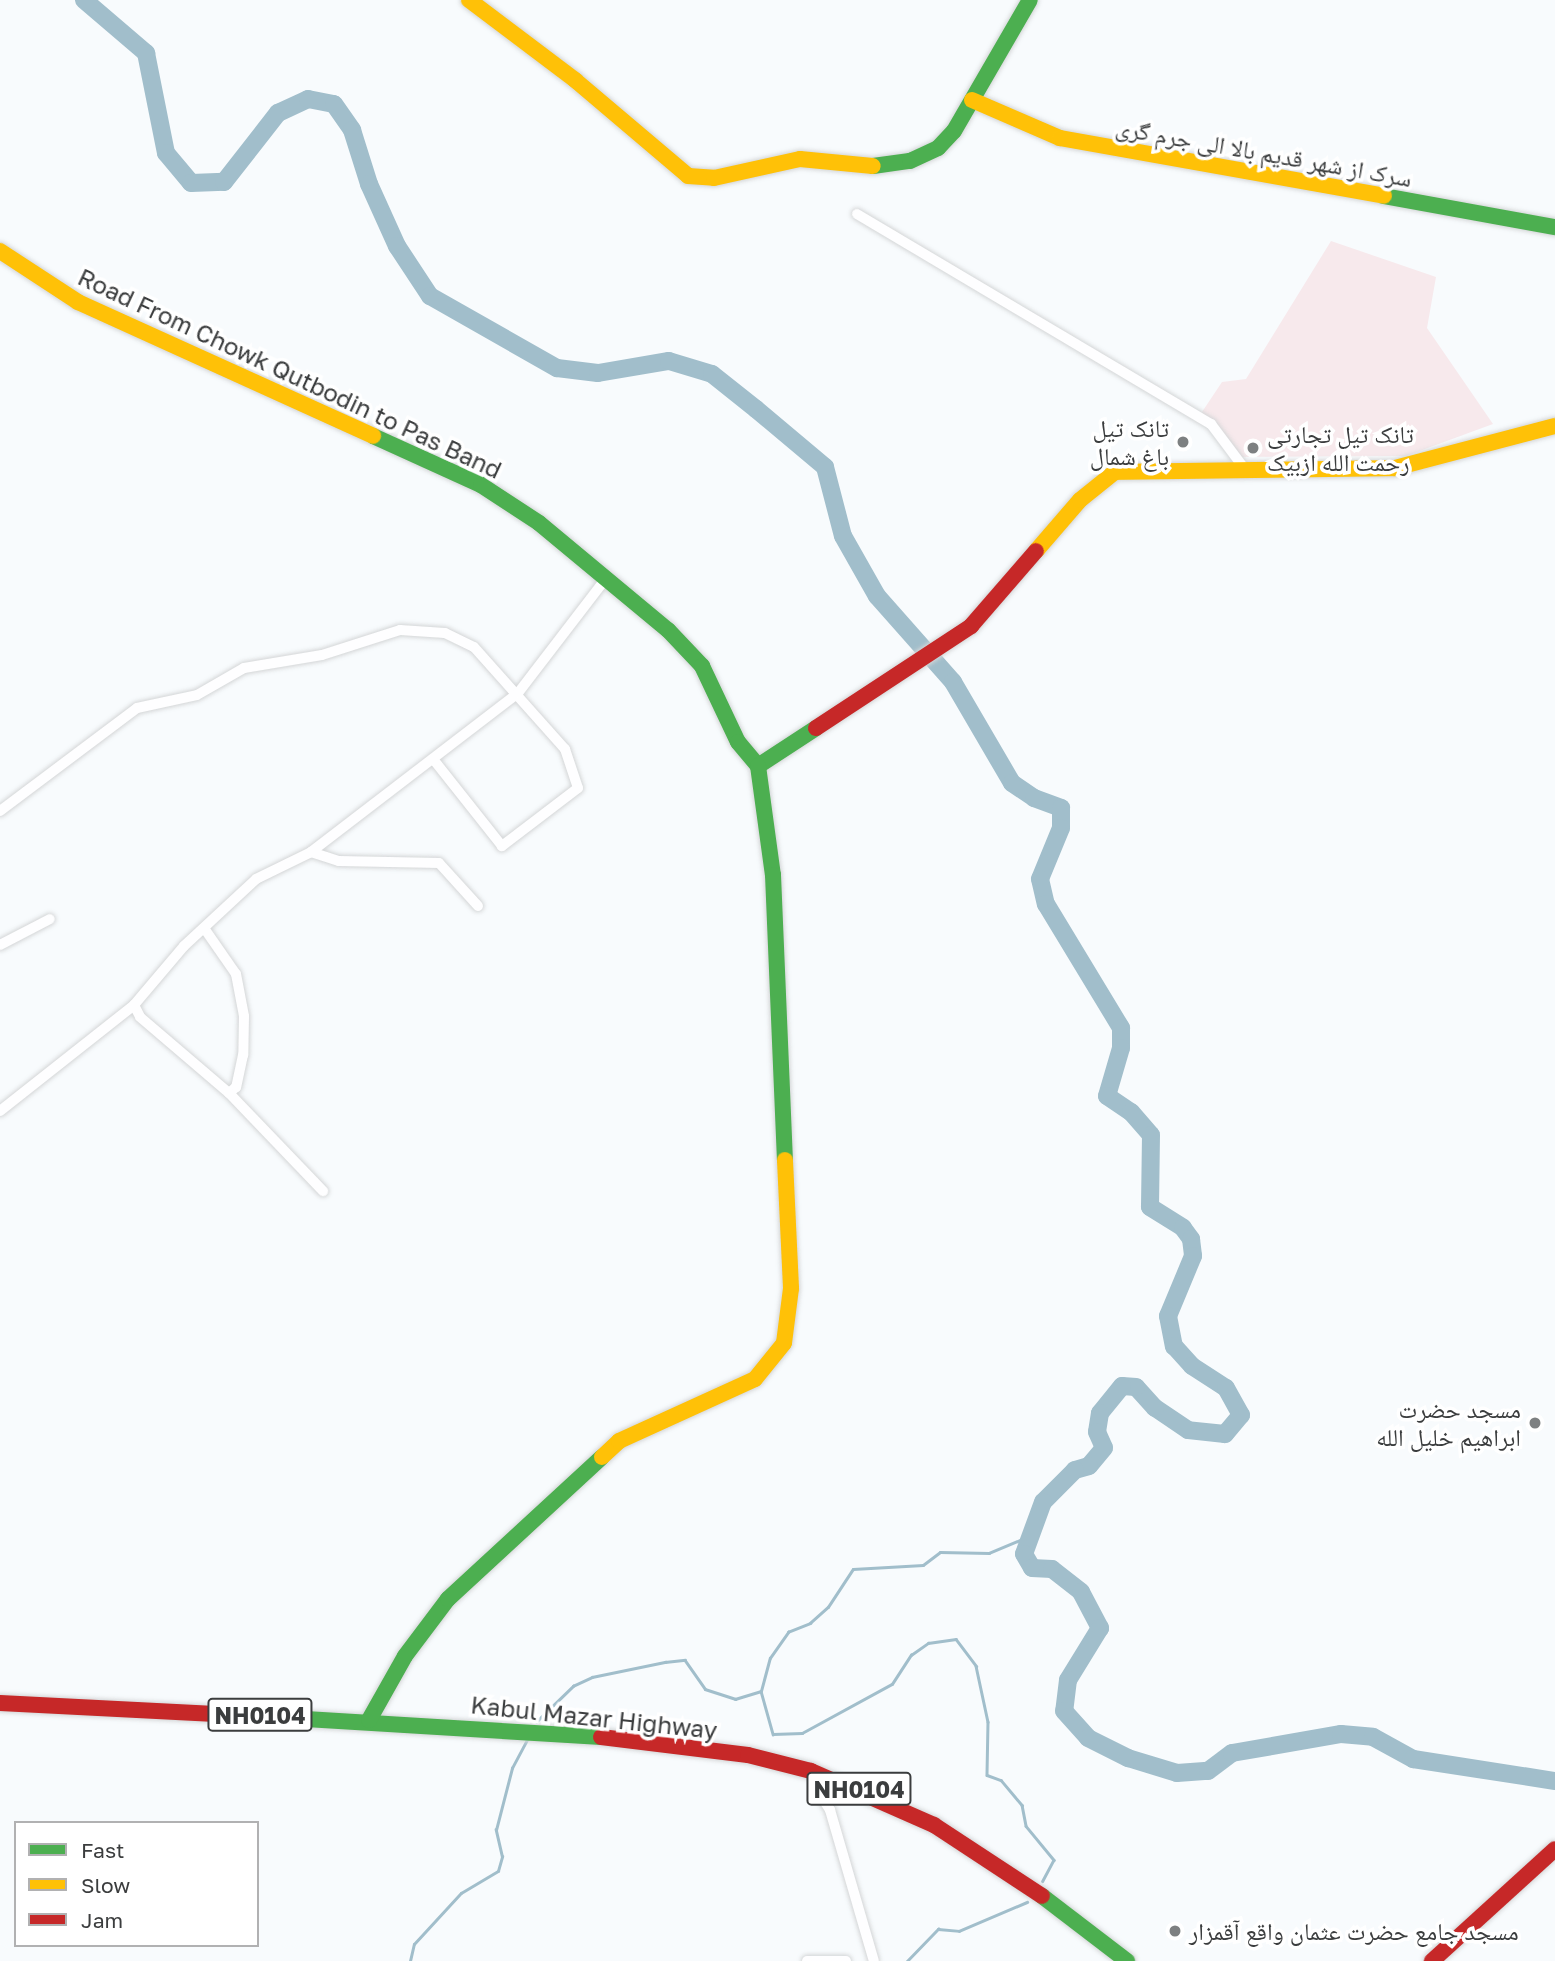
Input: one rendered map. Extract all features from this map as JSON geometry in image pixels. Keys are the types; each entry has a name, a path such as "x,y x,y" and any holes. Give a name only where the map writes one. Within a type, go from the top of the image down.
{"main road":[{"path":"469,0 601,102 688,176 714,178 748,167 800,159 874,166 910,161 938,148 972,100 1030,0"},
{"name":"سرک از شهر قدیم بالا الی جرم گری","path":"972,100 1060,138 1555,227"},
{"name":"Road From Chowk Qutbodin to Pas Band","path":"0,251 78,302 481,485 607,577 702,666 738,742 758,766"},
{"path":"369,1720 405,1656 448,1599 619,1441 755,1379 784,1343 791,1288 774,888 758,766 971,626 1080,500 1115,472 1244,468 1395,468 1555,426"},
{"name":"Kabul Mazar Highway","path":"0,1703 547,1731 748,1755 822,1776 934,1825 1022,1881 1127,1961"},
{"path":"1432,1961 1555,1849"}],"street":[{"path":"857,214 1211,424 1244,468"},
{"path":"0,1111 134,1004 204,928 256,879 311,852 518,693 607,577"},
{"path":"0,811 137,708 197,695 244,668 321,655 400,630 445,633 474,647 518,693 565,749 579,788 502,846 433,759"},
{"path":"311,852 339,861 439,863 478,906"},
{"path":"0,945 50,919"},
{"path":"204,928 236,974 244,1016 243,1055 236,1087 229,1093"},
{"path":"134,1004 140,1017 229,1093 324,1192"},
{"path":"822,1776 821,1796 830,1810 874,1961"},
{"path":"807,1961 846,1961"}],"shaded area":[{"path":"1331,241 1436,277 1427,328 1493,424 1406,456 1233,457 1202,412 1222,382 1246,379"}],"waterway":[{"path":"84,0 146,53 166,153 191,183 224,182 278,113 308,99 334,104 352,130 369,184 397,246 430,296 557,368 598,373 669,361 712,374 756,409 825,467 843,536 877,596 953,682 1012,783 1034,798 1061,808 1061,828 1040,879 1046,904 1121,1028 1121,1048 1107,1096 1131,1112 1151,1135 1150,1207 1183,1228 1191,1239 1193,1256 1168,1316 1174,1346 1192,1366 1226,1388 1241,1415 1225,1434 1188,1430 1155,1408 1136,1387 1122,1386 1100,1413 1097,1432 1104,1448 1089,1466 1075,1470 1043,1502 1024,1554 1032,1568 1052,1569 1081,1592 1100,1628 1068,1680 1064,1711 1088,1738 1128,1758 1177,1773 1208,1771 1232,1753 1341,1734 1373,1737 1413,1759 1555,1781"},
{"path":"536,1722 573,1686 592,1677 665,1662 685,1660 705,1689 735,1699 761,1691 770,1658 788,1632 810,1623 828,1607 853,1569 923,1565 940,1552 989,1553 1027,1537"},
{"path":"761,1691 773,1734 802,1733 892,1684 911,1655 928,1643 956,1639 976,1666 988,1722 987,1775 1001,1780 1022,1805 1026,1826 1054,1860 1043,1881"},
{"path":"410,1961 414,1944 461,1893 498,1871 502,1857 496,1830 512,1768 528,1738"},
{"path":"907,1961 938,1929 959,1931 1027,1902"}],"traffic: fast":[{"path":"873,166 910,161 938,148 954,131 1030,0"},
{"path":"1384,196 1555,227"},
{"path":"373,436 481,485 539,523 668,630 702,666 738,742 758,766 816,728"},
{"path":"758,766 773,875 785,1160"},
{"path":"369,1720 405,1656 448,1599 602,1457"},
{"path":"240,1715 601,1737"},
{"path":"1042,1896 1127,1961"}],"traffic: slow":[{"path":"469,0 575,80 688,176 714,178 800,159 873,166"},
{"path":"972,100 1060,138 1384,196"},
{"path":"0,251 78,302 373,436"},
{"path":"1036,551 1080,500 1115,472 1395,468 1555,426"},
{"path":"602,1457 619,1441 755,1379 784,1343 791,1288 785,1160"}],"traffic: jam":[{"path":"816,728 971,626 1036,551"},
{"path":"0,1703 240,1715"},
{"path":"601,1737 748,1755 811,1771 934,1825 1042,1896"},
{"path":"1432,1961 1555,1849"}],"place":[{"name":"تانک تیل باغ شمال","path":"1183,442"},
{"name":"تانک تیل تجارتی رحمت الله ازبیک","path":"1253,448"},
{"name":"مسجد حضرت ابراهیم خلیل الله","path":"1535,1423"},
{"name":"مسجد جامع حضرت عثمان واقع آقمزار","path":"1175,1931"}]}
